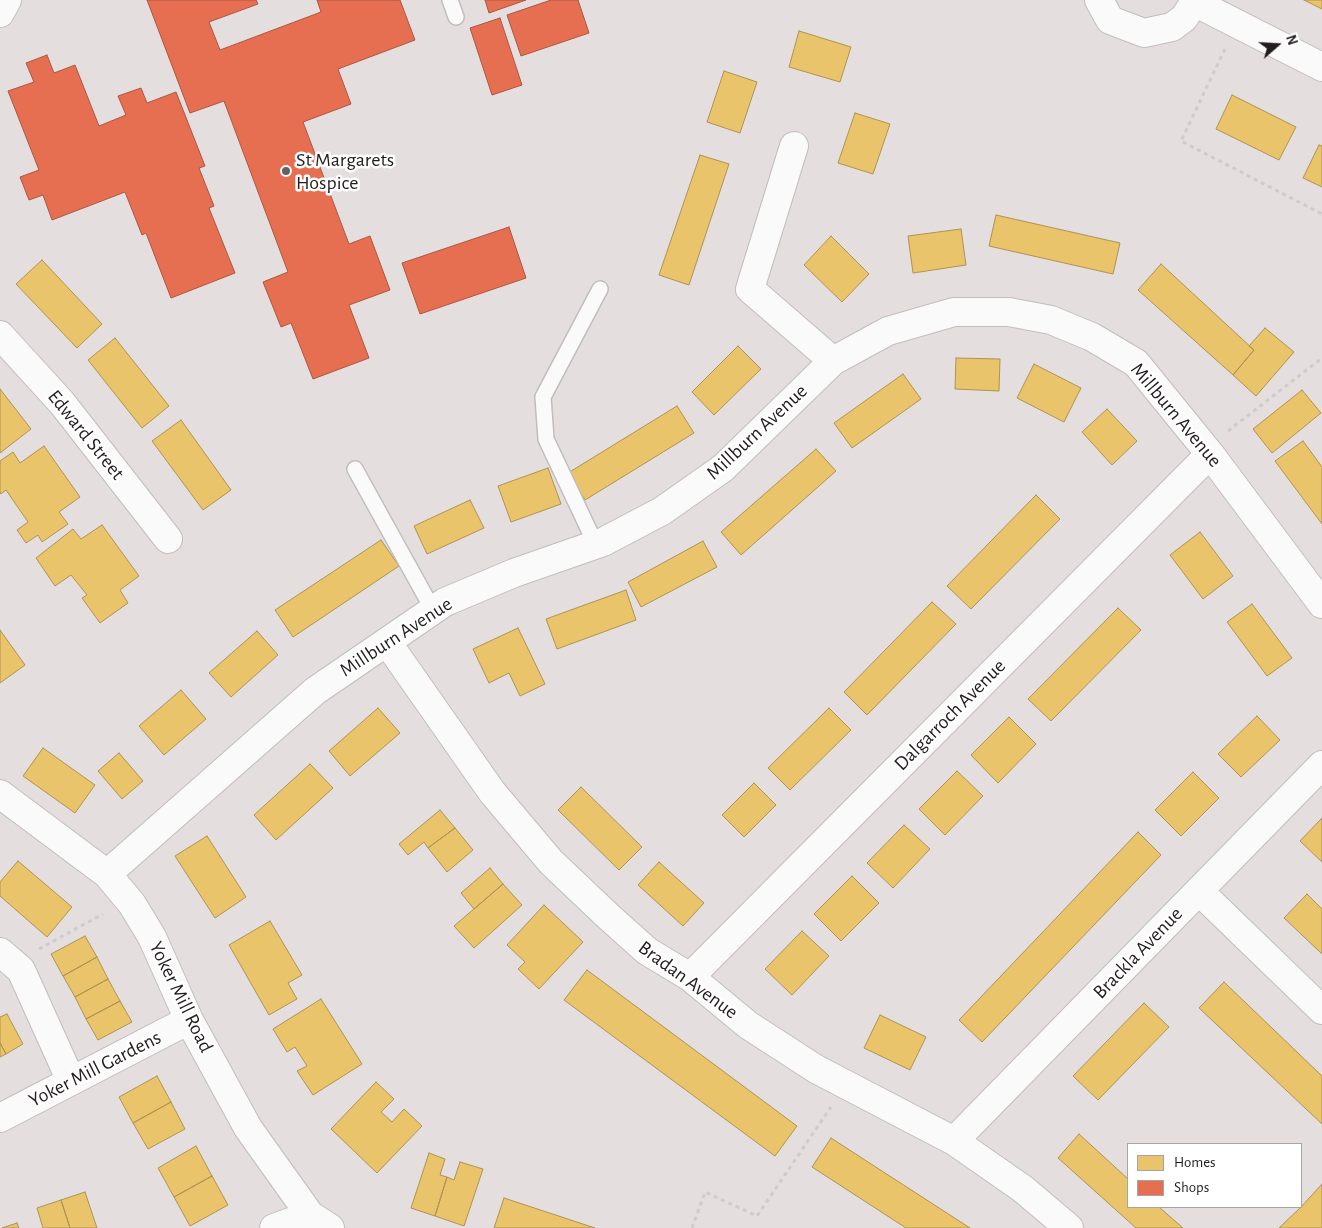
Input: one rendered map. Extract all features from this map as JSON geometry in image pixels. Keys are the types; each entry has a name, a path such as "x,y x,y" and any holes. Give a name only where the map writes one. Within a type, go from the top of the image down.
{"street":[{"path":"0,13 7,0"},
{"path":"1099,0 1110,20 1144,33 1172,27 1184,18 1196,1 1322,67"},
{"path":"794,146 750,289 833,361"},
{"name":"Millburn Avenue","path":"107,874 315,691 445,602 514,573 596,544 662,511 724,468 833,361 888,330 954,312 1009,312 1051,320 1092,337 1136,363 1208,451 1322,604"},
{"name":"Edward Street","path":"0,335 62,403 168,539"},
{"name":"Dalgarroch Avenue","path":"690,977 1208,451"},
{"name":"Bradan Avenue","path":"387,642 492,792 551,862 646,951 690,977 748,1025 816,1069 954,1141 1023,1189 1069,1228"},
{"name":"Brackla Avenue","path":"954,1141 1322,765"},
{"name":"Yoker Mill Road","path":"0,794 107,874 127,898 152,937 189,1020 248,1128 320,1222"},
{"path":"1199,891 1322,1010"},
{"path":"0,952 21,970 71,1081"},
{"name":"Yoker Mill Gardens","path":"0,1118 189,1020"},
{"path":"274,1228 320,1222"}],"lane":[{"path":"450,0 456,17"},
{"path":"596,544 546,439 543,397 600,289"},
{"path":"355,469 433,610"}],"path":[{"path":"1237,24 1181,141 1322,214"},
{"path":"1208,451 1322,358"},
{"path":"21,970 24,957 99,917 127,898"},
{"path":"692,1228 705,1192 757,1216 846,1086"}],"building: Homes":[{"path":"1304,0 1322,0 1322,9"},
{"path":"799,31 851,47 840,82 789,67"},
{"path":"724,71 757,82 740,133 707,122"},
{"path":"1232,95 1296,127 1279,160 1216,129"},
{"path":"855,113 890,124 873,174 838,163"},
{"path":"1319,145 1322,146 1322,187 1303,178"},
{"path":"700,155 729,164 689,285 659,275"},
{"path":"996,215 1120,243 1113,274 989,246"},
{"path":"961,229 966,265 913,273 908,236"},
{"path":"831,236 869,274 842,302 804,265"},
{"path":"42,260 102,324 77,348 16,284"},
{"path":"1161,264 1254,350 1233,375 1138,290"},
{"path":"1265,328 1294,352 1256,396 1233,375 1254,350 1249,346"},
{"path":"115,338 169,406 142,428 88,360"},
{"path":"738,346 761,369 714,415 692,392"},
{"path":"956,358 1000,359 999,391 955,389"},
{"path":"1034,364 1081,388 1064,422 1017,398"},
{"path":"903,374 921,399 852,448 834,423"},
{"path":"0,389 31,429 0,453"},
{"path":"1302,390 1321,413 1272,453 1253,429"},
{"path":"677,406 694,433 585,500 568,473"},
{"path":"1107,409 1137,441 1112,465 1082,432"},
{"path":"181,420 231,490 203,510 152,441"},
{"path":"1303,441 1322,467 1322,524 1275,461"},
{"path":"44,446 80,497 59,512 68,524 42,542 38,535 26,543 17,530 28,522 6,490 1,494 0,492 0,461 13,452 20,463"},
{"path":"816,449 836,471 741,555 721,532"},
{"path":"548,468 561,504 511,522 498,486"},
{"path":"1036,495 1060,519 971,609 947,586"},
{"path":"470,500 484,528 427,554 414,526"},
{"path":"102,525 139,576 120,590 128,603 100,623 82,598 87,595 71,575 55,586 36,558 73,529 81,539"},
{"path":"1200,532 1233,576 1203,599 1170,555"},
{"path":"381,540 399,566 293,637 275,610"},
{"path":"703,541 717,567 641,607 628,582"},
{"path":"626,590 636,620 557,649 546,619"},
{"path":"932,602 956,624 867,715 844,692"},
{"path":"1252,604 1292,658 1267,676 1227,622"},
{"path":"1118,608 1141,630 1051,721 1028,699"},
{"path":"518,628 545,684 520,696 509,673 489,683 473,649"},
{"path":"0,630 25,665 0,683"},
{"path":"257,631 278,655 231,697 209,673"},
{"path":"181,690 206,719 164,755 139,726"},
{"path":"378,708 400,733 350,776 329,751"},
{"path":"829,708 851,730 790,790 768,768"},
{"path":"1257,716 1280,740 1241,777 1218,754"},
{"path":"1009,717 1036,744 998,783 971,755"},
{"path":"43,748 95,785 75,813 23,776"},
{"path":"119,753 143,781 122,799 98,771"},
{"path":"310,764 333,788 276,840 254,815"},
{"path":"957,771 983,796 945,835 919,809"},
{"path":"1193,772 1219,798 1181,836 1155,810"},
{"path":"754,783 776,805 744,837 722,815"},
{"path":"581,787 642,847 619,870 558,810"},
{"path":"440,810 455,828 428,848 424,842 408,855 399,844"},
{"path":"1322,818 1322,862 1300,841"},
{"path":"904,825 930,849 893,888 867,863"},
{"path":"455,828 473,850 447,872 428,848"},
{"path":"1138,832 1161,855 982,1042 959,1020"},
{"path":"207,836 246,897 215,918 175,856"},
{"path":"18,861 72,907 47,937 0,896 0,882"},
{"path":"659,862 704,903 683,926 638,885"},
{"path":"490,868 503,884 474,909 461,893"},
{"path":"852,876 879,903 841,941 814,914"},
{"path":"503,884 522,905 474,948 454,926"},
{"path":"1307,894 1322,909 1322,954 1284,918"},
{"path":"544,905 583,942 539,989 518,969 525,962 507,945"},
{"path":"270,921 302,975 288,983 297,999 269,1015 229,945"},
{"path":"802,931 829,956 792,995 765,969"},
{"path":"85,936 97,957 63,976 51,954"},
{"path":"97,957 108,979 75,997 63,976"},
{"path":"587,970 797,1126 775,1156 564,1000"},
{"path":"108,979 120,1001 86,1019 75,997"},
{"path":"1224,982 1322,1076 1322,1124 1199,1008"},
{"path":"321,999 362,1064 313,1095 297,1071 307,1066 295,1047 287,1052 273,1029"},
{"path":"120,1001 132,1022 98,1040 86,1019"},
{"path":"1144,1003 1169,1027 1098,1100 1073,1076"},
{"path":"7,1014 23,1044 6,1054 0,1043 0,1017"},
{"path":"880,1015 926,1037 910,1070 864,1048"},
{"path":"0,1043 6,1054 0,1057"},
{"path":"157,1076 171,1102 133,1123 119,1097"},
{"path":"376,1082 394,1099 381,1112 392,1122 404,1109 422,1126 377,1173 331,1129"},
{"path":"171,1102 185,1129 148,1149 133,1123"},
{"path":"1079,1134 1127,1178 1127,1208 1160,1208 1183,1228 1136,1228 1058,1158"},
{"path":"831,1138 970,1228 906,1228 812,1167"},
{"path":"196,1146 212,1176 174,1197 158,1168"},
{"path":"429,1153 445,1159 440,1175 447,1177 435,1216 411,1208"},
{"path":"460,1162 483,1169 464,1226 435,1216 447,1177 454,1180"},
{"path":"212,1176 228,1205 190,1226 174,1197"},
{"path":"1322,1184 1322,1228 1279,1228 1302,1208"},
{"path":"85,1192 97,1228 70,1228 61,1200"},
{"path":"504,1198 595,1228 494,1228"},
{"path":"61,1200 70,1228 43,1228 37,1208"},
{"path":"17,1223 19,1228 2,1228"}],"building: Shops":[{"name":"St Margarets Hospice","path":"147,0 256,0 258,4 209,22 220,50 321,12 317,0 400,0 415,40 338,69 351,104 303,122 349,244 370,236 390,290 349,305 369,358 313,379 291,323 281,327 263,282 288,272 224,101 190,113"},
{"path":"485,0 526,0 489,13"},
{"path":"551,0 578,0 589,33 521,56 507,15"},
{"path":"500,18 522,85 492,95 470,28"},
{"path":"47,55 54,73 75,65 99,126 126,115 118,96 141,88 147,103 176,92 205,166 199,168 214,206 209,208 235,273 171,298 146,233 142,235 125,192 52,220 43,195 29,200 20,177 39,170 8,91 34,82 26,63"},
{"path":"509,227 526,278 420,314 402,263"}],"place":[{"name":"St Margarets Hospice","path":"286,171"}]}
